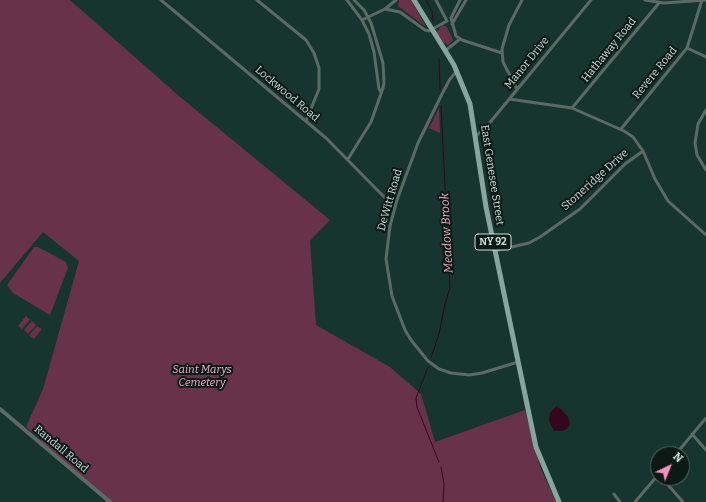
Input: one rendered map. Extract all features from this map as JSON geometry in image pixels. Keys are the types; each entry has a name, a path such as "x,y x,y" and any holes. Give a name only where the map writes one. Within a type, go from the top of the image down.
{"main road":[{"name":"East Genesee Street","path":"414,0 457,71 470,104 494,251 536,447 559,502"}],"street":[{"name":"Lockwood Road","path":"161,0 306,121 348,159 395,208"},
{"path":"258,0 309,42 314,53 319,68 319,89 306,121"},
{"path":"347,0 362,20 374,52 378,89 381,92"},
{"path":"348,159 371,122 383,88 383,64 379,45 368,17 354,0"},
{"path":"362,20 385,9 396,0"},
{"path":"436,0 447,21 452,24"},
{"path":"460,0 451,18 456,36 460,39 502,53"},
{"path":"452,24 466,0"},
{"path":"517,89 510,77 502,53 504,40 522,0"},
{"name":"Manor Drive","path":"476,136 486,128 592,0"},
{"path":"645,0 659,3 706,0"},
{"name":"Revere Road","path":"621,129 687,48 702,0"},
{"name":"Hathaway Road","path":"572,108 659,3"},
{"path":"385,9 397,11 425,30 432,30 447,21"},
{"path":"445,51 460,39"},
{"path":"687,48 706,57"},
{"name":"DeWitt Road","path":"457,71 450,79 418,143 395,208 388,240 386,259 388,278 392,296 402,325 418,350 435,366 456,374 482,373 518,362"},
{"path":"509,99 572,108 621,129 633,137 643,151 655,179 668,201 706,235"},
{"path":"706,110 698,124 695,143 697,155 706,170"},
{"name":"Stoneridge Drive","path":"494,251 529,243 541,236 580,209 608,179 643,151"},
{"name":"Randall Road","path":"0,409 110,502"},
{"path":"682,446 706,418"},
{"path":"692,434 706,450"},
{"path":"635,502 650,484"},
{"path":"669,486 683,502"},
{"path":"614,494 620,502"}],"green space":[{"name":"Saint Marys Cemetery","path":"0,0 70,0 179,96 330,220 310,241 316,325 390,367 421,394 435,442 525,410 540,467 556,502 110,502 40,443 41,439 26,427 43,389 79,261 43,232 0,283"},
{"path":"399,0 411,0 426,27 398,6"},
{"path":"443,25 447,27 453,40 448,45 444,43 436,32"},
{"path":"439,108 440,133 429,128"},
{"path":"34,247 38,247 66,262 68,268 50,315 13,293 7,285"},
{"path":"26,316 30,320 22,329 18,326"},
{"path":"32,321 36,325 28,334 24,330"},
{"path":"37,326 42,329 34,339 29,335"}],"shaded area":[{"path":"556,406 568,417 570,424 567,429 562,431 554,431 549,421 550,413"}],"waterway":[{"name":"Meadow Brook","path":"426,0 432,11 433,21"},
{"name":"Meadow Brook","path":"439,59 440,90"},
{"name":"Meadow Brook","path":"431,358 439,334 450,288 441,106"},
{"name":"Meadow Brook","path":"428,367 416,398 417,407 439,462"},
{"name":"Meadow Brook","path":"441,467 444,484 443,502"}]}
